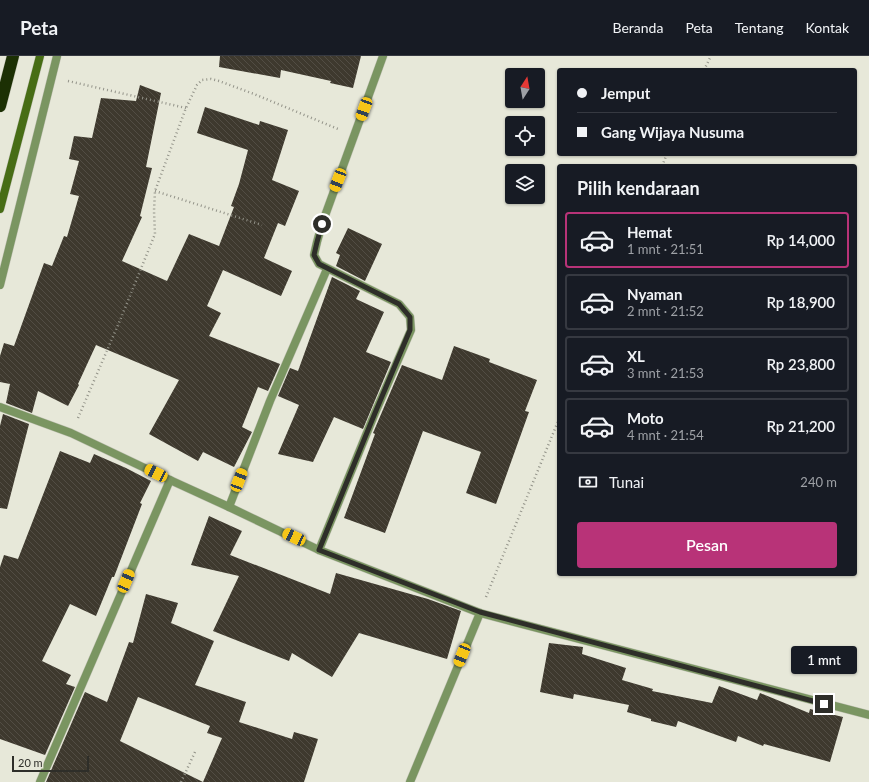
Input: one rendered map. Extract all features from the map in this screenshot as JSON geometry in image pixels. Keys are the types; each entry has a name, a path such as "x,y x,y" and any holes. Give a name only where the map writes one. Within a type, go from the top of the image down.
{"highway":[{"path":"0,106 13,56"}],"street":[{"path":"0,209 40,56"},
{"path":"0,285 57,56"},
{"path":"319,550 410,330 410,317 399,304 319,264 314,255 322,224 383,56"},
{"path":"229,507 270,400 327,268"},
{"path":"0,407 71,433 319,550 480,612 869,716"},
{"path":"40,782 170,480"},
{"path":"410,782 480,612"}],"path":[{"path":"705,68 711,56"},
{"path":"52,78 186,108"},
{"path":"71,433 121,318 155,234 155,191 186,108 197,85 202,80 211,79 219,81 355,136"},
{"path":"155,191 262,225"},
{"path":"480,612 557,424"},
{"path":"181,782 195,752"}],"building":[{"path":"220,56 361,56 353,88 330,83 331,81 281,70 280,78 219,67"},
{"path":"140,85 161,93 146,167 152,168 140,216 142,217 122,261 167,281 189,234 219,246 234,207 231,206 239,184 248,150 197,133 205,107 259,125 260,121 288,130 272,180 299,191 285,226 278,223 264,258 292,271 281,296 223,270 207,306 221,313 209,336 280,364 268,391 258,387 242,427 252,432 234,467 203,452 198,461 149,434 179,380 96,345 78,384 79,385 68,406 38,391 32,413 6,403 10,384 0,382 0,356 4,343 14,346 44,263 52,266 64,236 67,237 79,196 70,194 79,161 69,159 74,136 92,138 101,98 136,101"},
{"path":"348,228 382,244 365,281 336,266 340,255 336,253"},
{"path":"332,277 360,291 356,299 384,312 366,352 391,362 363,429 334,417 313,462 278,454 299,405 278,396 290,368 298,371"},
{"path":"454,346 490,359 489,362 537,380 525,411 529,412 496,504 466,493 481,452 423,431 385,533 344,518 375,434 373,433 402,365 442,380"},
{"path":"3,414 29,424 7,509 0,508 0,426"},
{"path":"60,451 90,463 94,454 151,481 140,503 142,504 114,577 112,577 96,616 70,604 42,661 71,675 66,684 75,687 45,755 0,739 0,567 4,555 18,559"},
{"path":"209,516 242,531 230,555 330,594 336,573 428,599 461,611 447,659 359,633 332,677 292,653 289,661 213,631 239,576 191,565"},
{"path":"146,594 178,603 171,623 214,641 195,685 246,702 239,722 292,739 294,732 318,739 304,782 203,782 46,782 85,692 107,702 129,642 133,643","holes":["138,697 210,726 207,733 222,738 203,782 120,741"]},
{"path":"549,643 583,647 582,654 626,668 622,680 653,689 652,691 712,703 719,686 757,700 760,693 809,713 810,709 843,717 830,762 764,744 763,746 738,736 736,742 678,721 676,727 651,721 651,719 627,712 629,705 574,694 573,699 540,692"}],"route":[{"path":"322,224 314,255 319,264 399,304 410,317 410,330 319,550 480,612 824,704"}]}
